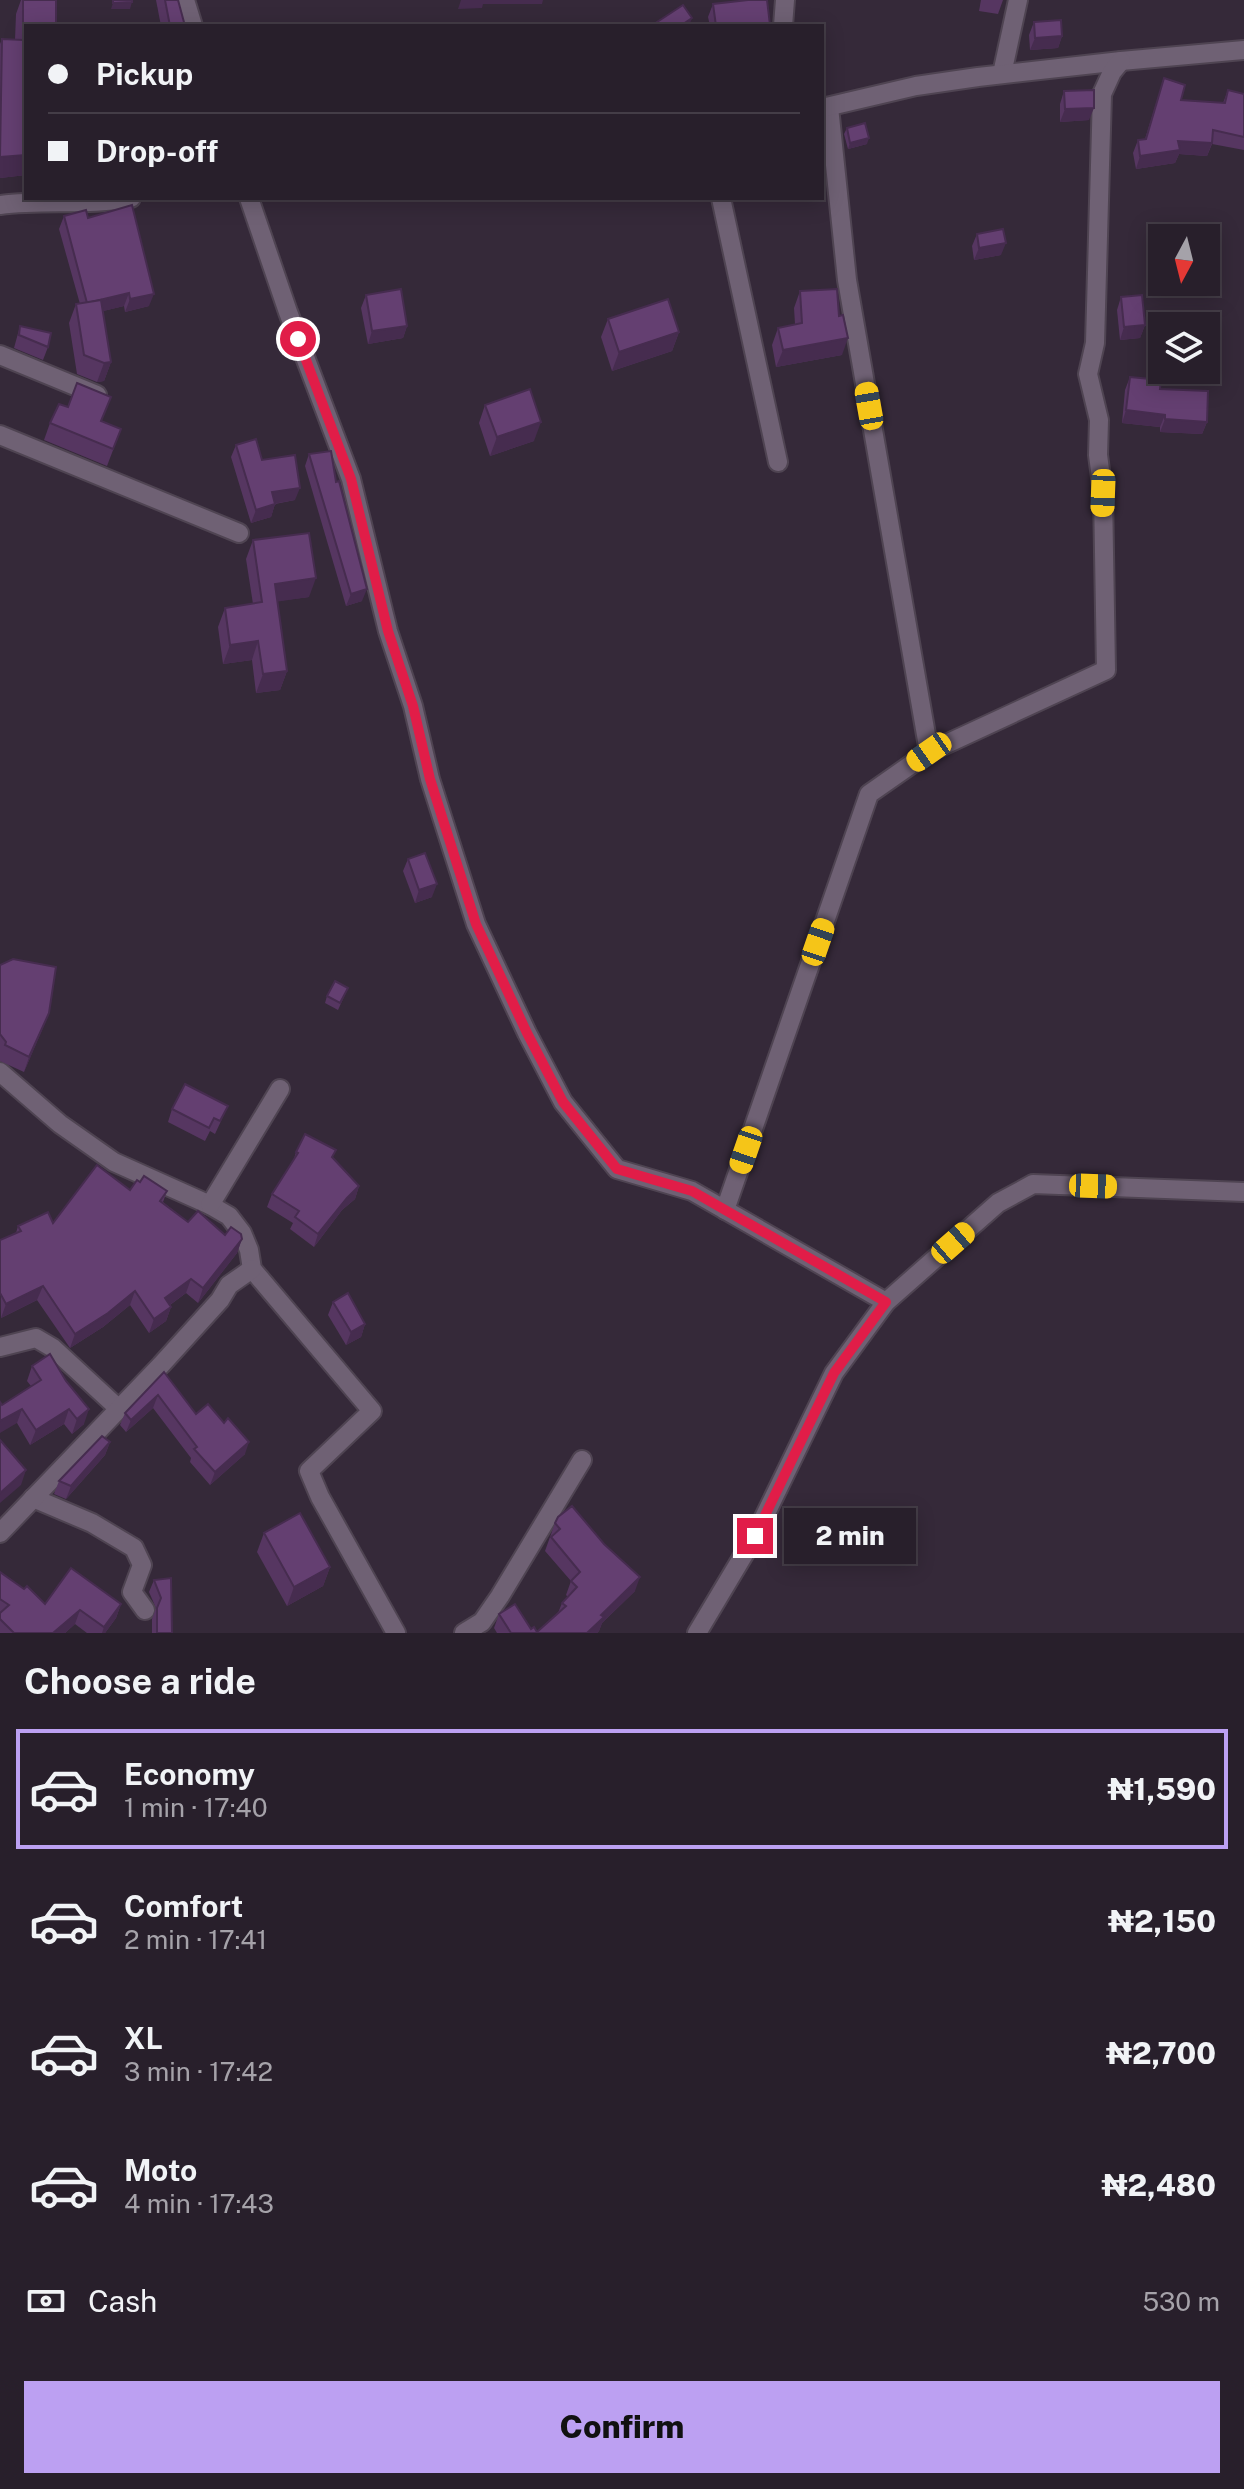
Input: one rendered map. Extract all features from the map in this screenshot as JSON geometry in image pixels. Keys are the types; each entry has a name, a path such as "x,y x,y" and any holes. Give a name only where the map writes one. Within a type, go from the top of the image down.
{"street":[{"path":"185,0 192,24"},
{"path":"783,24 785,0"},
{"path":"1002,74 1018,0"},
{"path":"929,752 847,280 825,108 916,86 1002,74 1244,50"},
{"path":"725,1210 869,794 929,752 1106,670 1099,420 1088,374 1095,343 1102,94 1121,61"},
{"path":"0,205 30,201 97,203 117,200"},
{"path":"250,200 351,479 388,631 476,924 563,1102 617,1169 692,1191 886,1302"},
{"path":"721,200 778,462"},
{"path":"0,355 105,398"},
{"path":"0,435 239,533"},
{"path":"0,1072 60,1124 114,1162 229,1216 242,1233 252,1269 372,1411 309,1471 320,1497 396,1633"},
{"path":"210,1205 280,1089"},
{"path":"697,1633 755,1536 834,1373 886,1302 998,1203 1033,1184 1244,1192"},
{"path":"0,1533 220,1300 229,1285 252,1269"},
{"path":"0,1347 36,1338 53,1348 118,1408"},
{"path":"464,1633 482,1622 500,1596 582,1460"},
{"path":"33,1498 92,1523 134,1548 142,1565 132,1592 145,1610"}],"building":[{"path":"23,0 56,0 56,24 24,24 24,155 0,157 2,39 23,40"},
{"path":"113,0 132,0 132,2 113,3"},
{"path":"165,0 178,0 184,24 170,24"},
{"path":"767,0 770,24 716,24 713,4"},
{"path":"683,5 692,18 683,24 654,24"},
{"path":"1061,20 1062,36 1035,38 1034,22"},
{"path":"1164,78 1185,85 1181,100 1225,103 1228,90 1244,94 1244,137 1213,130 1212,143 1178,141 1180,150 1140,156 1138,140 1146,139"},
{"path":"1094,90 1094,108 1065,109 1064,91"},
{"path":"865,123 869,138 850,143 847,128"},
{"path":"132,205 154,294 130,299 129,293 87,303 64,216 86,210 88,218"},
{"path":"1003,229 1006,243 979,248 977,234"},
{"path":"401,289 407,326 372,331 366,295"},
{"path":"837,289 839,316 843,315 848,338 783,350 778,328 802,323 800,291"},
{"path":"1142,295 1145,325 1124,327 1121,297"},
{"path":"668,299 679,332 619,352 608,319"},
{"path":"101,300 111,362 104,363 84,355 76,304"},
{"path":"20,326 51,333 48,347 19,335"},
{"path":"1130,377 1148,379 1148,384 1161,384 1160,389 1208,391 1207,422 1165,419 1165,415 1126,410"},
{"path":"77,383 111,397 101,421 121,429 113,449 50,423 59,404 68,407"},
{"path":"530,389 541,422 497,437 485,405"},
{"path":"256,439 262,460 295,455 300,488 272,492 275,504 256,510 236,445"},
{"path":"331,451 336,482 339,481 367,589 351,594 309,454"},
{"path":"309,533 316,578 275,584 287,671 263,674 258,641 230,645 225,608 262,602 253,540"},
{"path":"425,853 437,884 419,890 408,859"},
{"path":"13,959 56,967 49,1013 29,1057 5,1045 0,1034 0,965"},
{"path":"335,981 348,988 340,1003 327,996"},
{"path":"185,1084 228,1106 220,1121 214,1118 209,1128 172,1109"},
{"path":"305,1134 336,1150 332,1157 359,1186 318,1234 295,1217 299,1211 272,1194 298,1153"},
{"path":"97,1165 130,1190 144,1176 167,1191 160,1201 188,1222 198,1211 225,1235 231,1227 241,1234 242,1239 203,1288 191,1279 165,1298 171,1307 154,1319 135,1291 75,1334 43,1286 6,1304 0,1293 0,1240 21,1231 18,1226 48,1212 53,1223"},
{"path":"348,1293 365,1324 351,1332 333,1302"},
{"path":"50,1354 66,1381 89,1409 77,1419 69,1409 36,1430 22,1409 0,1421 0,1402 2,1405 41,1380 32,1366"},
{"path":"164,1372 196,1414 208,1404 224,1423 228,1418 249,1442 215,1472 194,1449 197,1447 158,1395 131,1420 125,1413"},
{"path":"102,1436 110,1442 71,1486 59,1481"},
{"path":"0,1440 26,1470 0,1493"},
{"path":"572,1506 604,1544 640,1577 587,1633 511,1633 499,1614 515,1604 531,1629 534,1627 537,1632 566,1606 562,1603 577,1587 571,1581 580,1572 551,1537 560,1529 555,1523 558,1517"},
{"path":"300,1513 330,1567 294,1587 264,1533"},
{"path":"71,1568 121,1604 104,1627 80,1610 53,1633 14,1633 0,1619 0,1613 9,1605 0,1599 0,1572 24,1589 27,1586 45,1604"},
{"path":"171,1578 172,1633 157,1633 157,1608 161,1598 154,1580"}],"route":[{"path":"298,339 351,479 388,631 476,924 563,1102 617,1169 692,1191 886,1302 834,1373 755,1536"}]}
